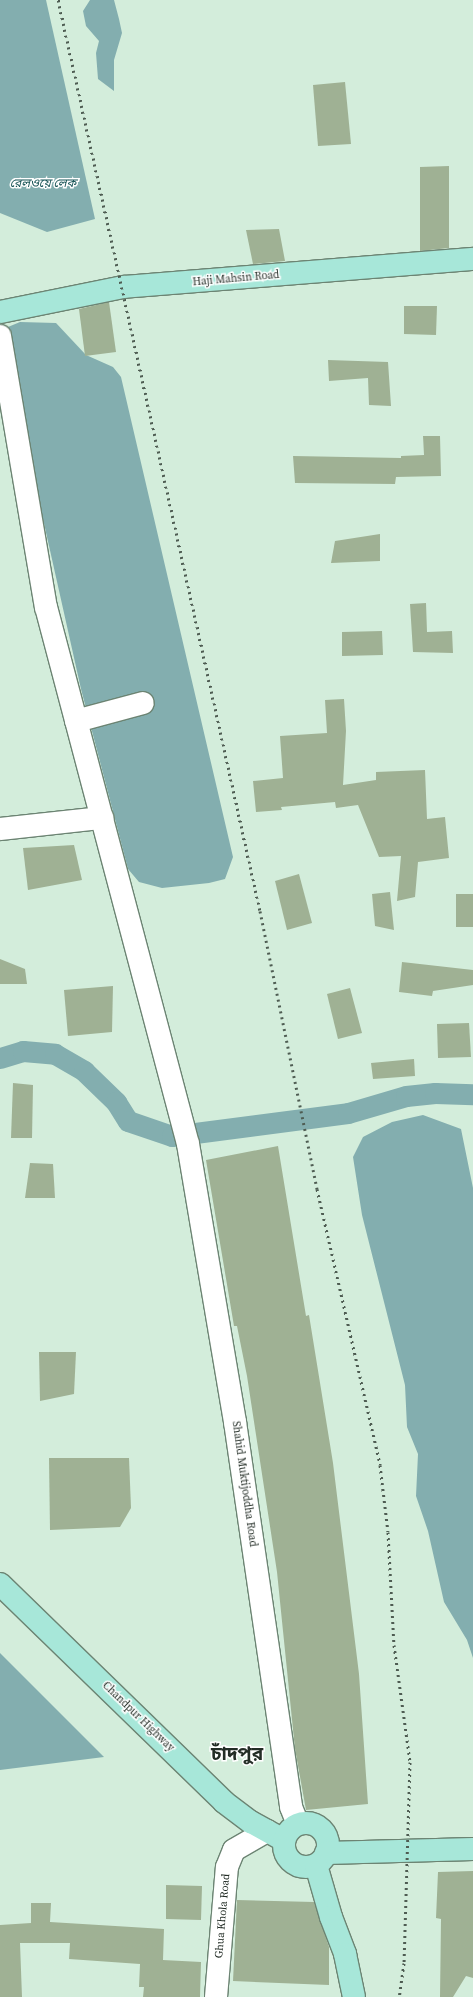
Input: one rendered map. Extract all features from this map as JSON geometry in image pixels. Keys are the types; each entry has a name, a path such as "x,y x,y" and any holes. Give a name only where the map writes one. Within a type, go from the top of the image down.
{"main road":[{"name":"Haji Mahsin Road","path":"0,312 123,287 473,259"},
{"name":"Chandpur Highway","path":"0,1584 224,1802 267,1831"},
{"path":"267,1831 292,1828 298,1824 313,1824 319,1827 327,1839 321,1859 331,1917 345,1954 354,1997"},
{"path":"267,1831 290,1861 303,1867 321,1859 473,1849"}],"street":[{"name":"Shahid Muktijoddha Road","path":"0,336 46,607 188,1144 235,1422 290,1798 298,1824"},
{"path":"76,721 143,703"},
{"path":"0,829 102,818"},
{"path":"267,1831 281,1814 290,1798"},
{"name":"Ghua Khola Road","path":"216,1997 227,1867 234,1850 267,1831"}],"water":[{"name":"রেলওয়ে লেক","path":"0,0 46,0 95,219 47,232 0,213"},
{"path":"90,0 114,0 122,33 114,60 114,91 98,79 96,53 99,41 86,26 83,11"},
{"path":"20,322 56,323 86,355 113,367 121,377 233,857 225,879 209,883 162,888 139,882 128,869 81,689 5,349 5,337 8,327"},
{"path":"423,1115 461,1129 473,1188 473,1658 467,1640 444,1602 428,1531 416,1496 418,1454 407,1427 405,1385 362,1215 353,1157 363,1137 392,1122"},
{"path":"0,1653 104,1757 0,1770"}],"building":[{"path":"345,82 351,144 318,146 313,85"},
{"path":"449,166 449,248 420,251 420,167"},
{"path":"279,229 285,261 253,264 246,230"},
{"path":"109,302 116,352 85,356 79,309"},
{"path":"404,306 437,306 436,335 404,334"},
{"path":"328,360 388,362 391,406 369,405 368,378 329,381"},
{"path":"423,436 440,436 441,476 396,477 395,484 295,483 293,456 401,458 401,456 424,455"},
{"path":"380,534 380,561 331,563 335,541"},
{"path":"426,603 427,632 452,631 453,653 413,652 410,604"},
{"path":"382,631 383,655 342,656 342,632"},
{"path":"344,699 346,731 343,785 376,780 376,772 425,770 427,819 445,817 449,858 418,862 415,897 397,901 401,856 379,857 358,805 336,808 335,802 281,807 282,810 256,812 253,781 283,778 280,736 327,733 325,700"},
{"path":"74,845 82,880 28,890 23,848"},
{"path":"299,874 312,923 287,930 275,881"},
{"path":"390,892 394,930 375,926 372,894"},
{"path":"456,894 473,894 473,927 456,927"},
{"path":"0,959 25,969 27,984 0,984"},
{"path":"402,962 473,970 473,985 433,991 432,996 399,992"},
{"path":"113,986 112,1032 68,1036 64,990"},
{"path":"350,988 362,1033 338,1039 327,994"},
{"path":"469,1023 471,1057 438,1058 437,1024"},
{"path":"414,1059 415,1076 373,1079 371,1063"},
{"path":"13,1083 33,1085 32,1138 11,1138"},
{"path":"278,1146 306,1316 309,1315 333,1463 359,1674 368,1804 306,1810 295,1749 277,1572 247,1376 237,1326 234,1326 206,1160"},
{"path":"30,1163 53,1164 55,1198 25,1198"},
{"path":"39,1352 76,1352 74,1394 40,1401"},
{"path":"49,1458 129,1458 131,1508 120,1527 50,1530"},
{"path":"473,1871 473,1978 466,1976 453,1997 440,1997 441,1919 436,1918 438,1872"},
{"path":"166,1885 202,1886 201,1920 166,1919"},
{"path":"237,1900 314,1902 329,1947 329,1985 233,1981"},
{"path":"31,1903 51,1903 50,1922 164,1929 163,1960 201,1962 200,1997 143,1997 144,1987 139,1987 140,1964 69,1959 70,1943 20,1943 22,1997 0,1997 0,1925 31,1923"}],"waterway":[{"path":"0,1058 23,1051 55,1054 84,1071 116,1102 128,1121 172,1136 348,1113 406,1096 435,1093 473,1094"}],"railway":[{"path":"58,0 260,911 317,1189 380,1465 388,1532 394,1645 410,1762 404,1963 399,1997"}],"district":[{"name":"চাঁদপুর","path":"237,1754"}]}
